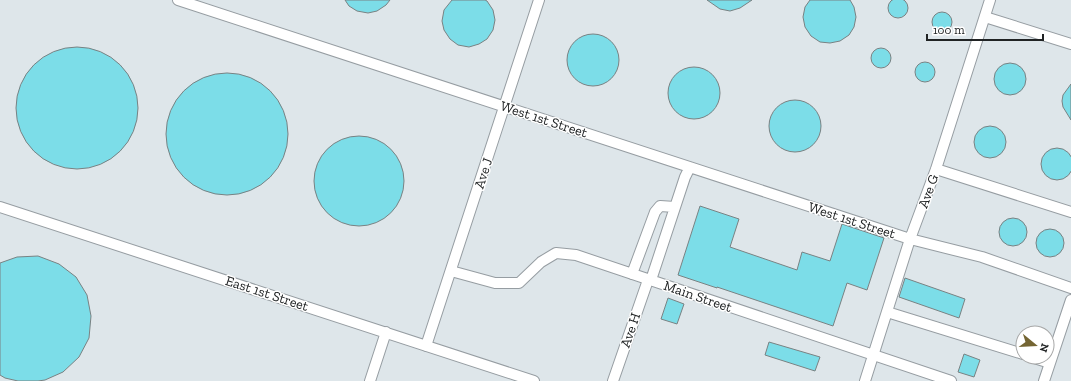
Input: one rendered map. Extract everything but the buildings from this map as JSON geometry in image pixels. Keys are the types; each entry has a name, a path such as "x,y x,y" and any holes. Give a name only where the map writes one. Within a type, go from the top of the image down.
{"street":[{"name":"Ave J","path":"426,346 539,0"},
{"name":"West 1st Street","path":"183,1 910,239 982,258 1071,288"},
{"name":"Ave G","path":"865,381 910,239 936,169 985,17 987,1"},
{"path":"985,17 1071,44"},
{"name":"Ave H","path":"613,381 690,166"},
{"path":"936,169 1071,212"},
{"name":"East 1st Street","path":"0,206 534,381"},
{"path":"632,274 655,212 660,206 675,207"},
{"name":"Main Street","path":"451,271 495,283 519,283 542,262 556,253 576,255 951,381"},
{"path":"1055,348 1071,300"},
{"path":"887,312 1015,352"},
{"path":"370,381 386,332"},
{"path":"1044,381 1049,365"}]}
